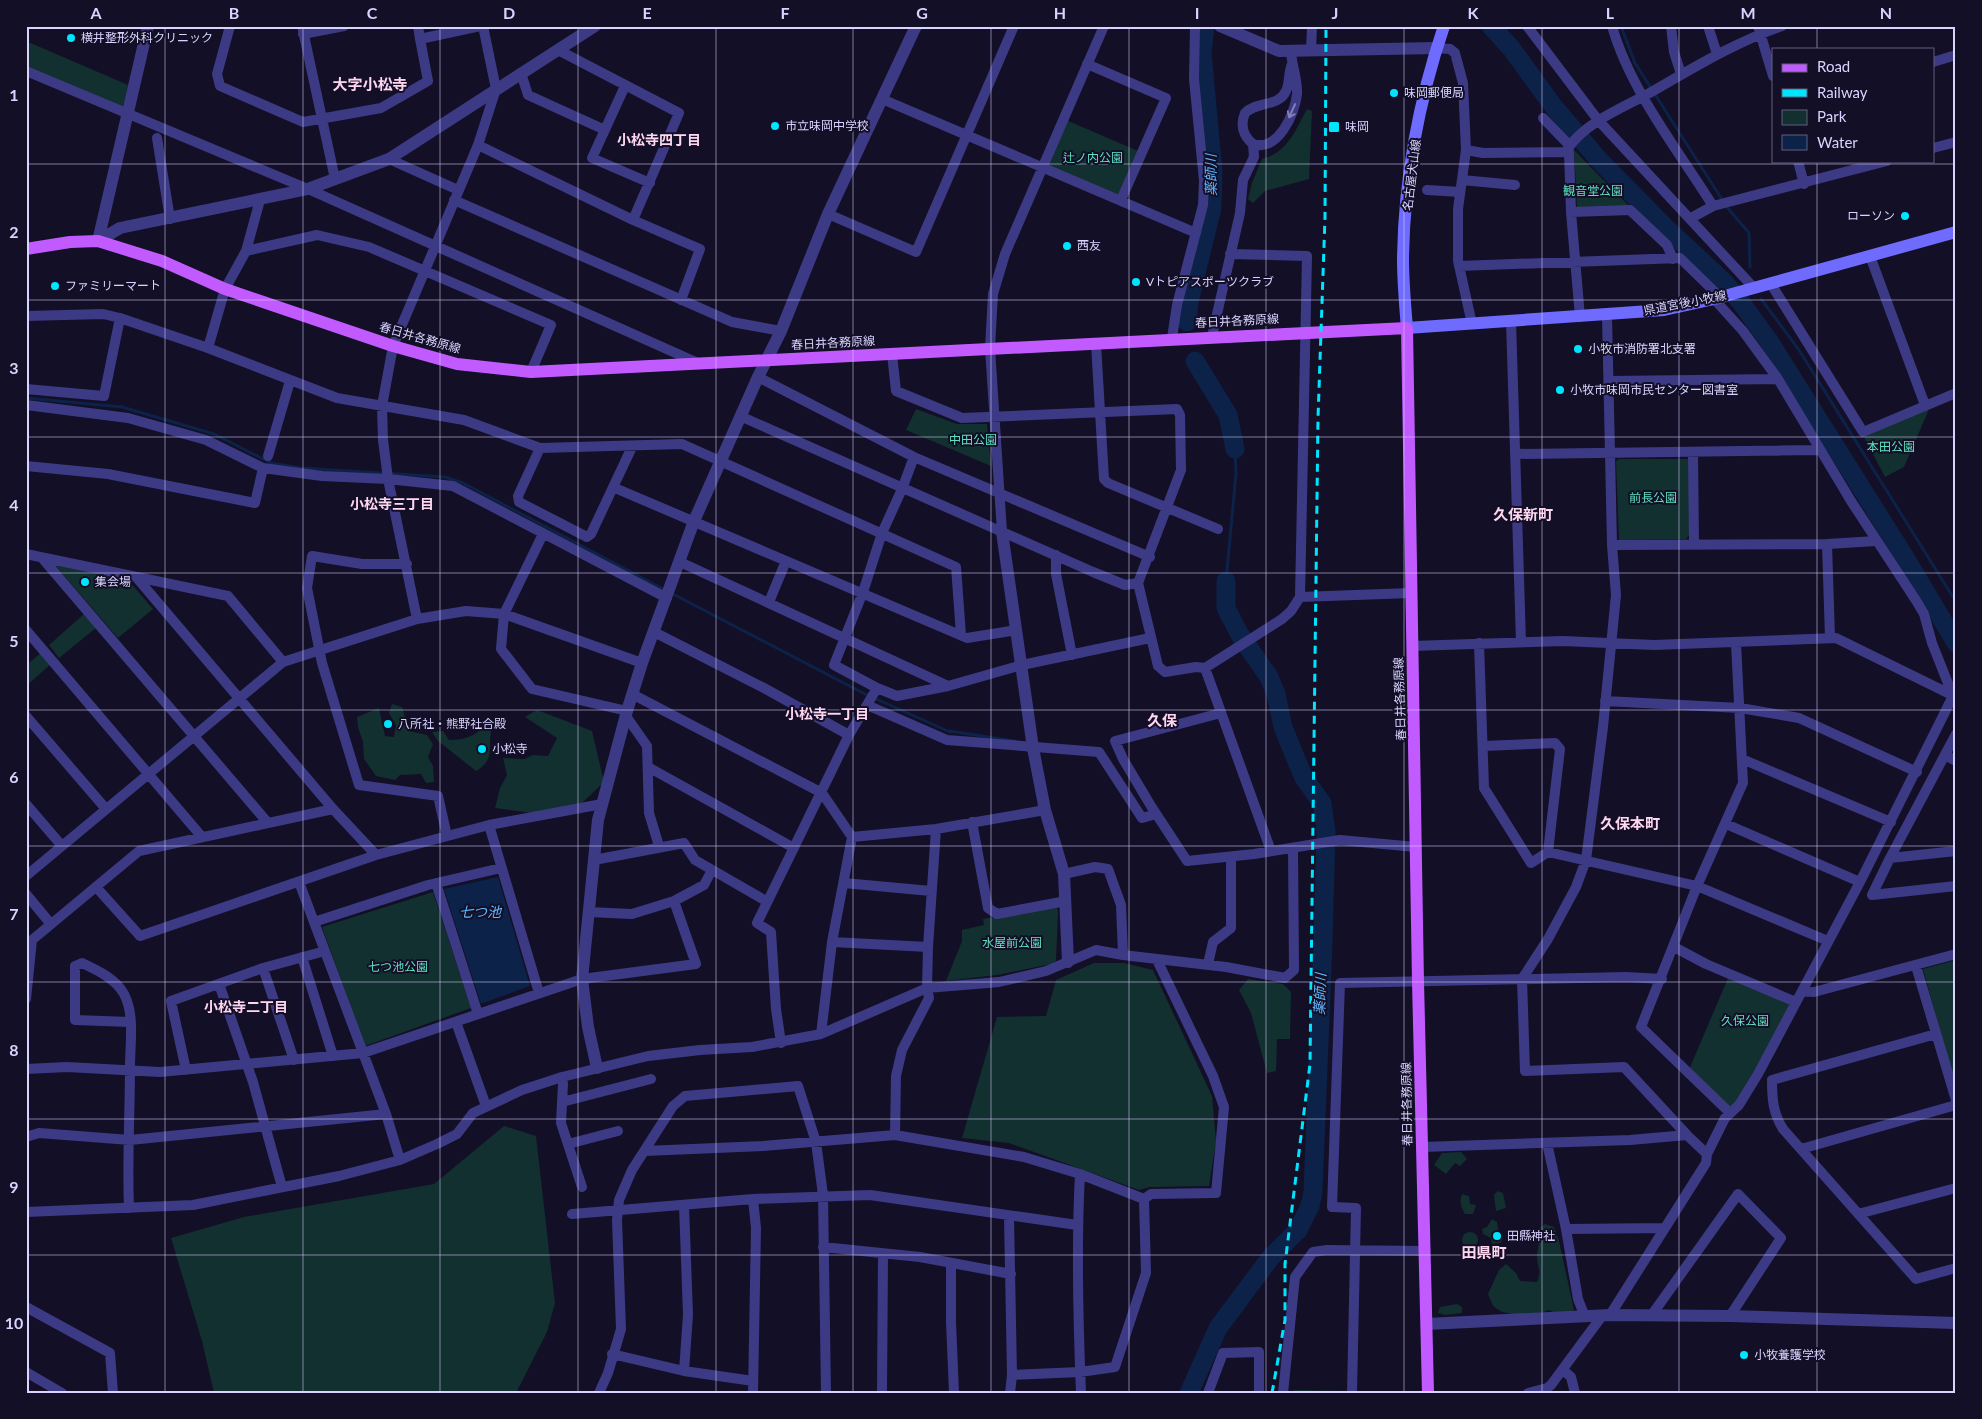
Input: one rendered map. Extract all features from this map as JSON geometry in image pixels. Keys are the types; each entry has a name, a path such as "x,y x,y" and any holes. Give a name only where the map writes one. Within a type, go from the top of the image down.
{"main road":[{"name":"名古屋犬山線","path":"1406,328 1403,259 1409,185 1423,101 1436,48 1444,26"},
{"name":"県道宮後小牧線","path":"1406,328 1607,316 1664,310 1771,284 1956,232"},
{"name":"春日井各務原線","path":"26,249 70,242 98,241 162,262 225,289 394,346 457,364 531,372 1096,344 1307,331 1406,328 1418,982 1428,1393"}],"street":[{"path":"98,241 148,26"},
{"path":"230,26 217,74 220,86 303,122 386,107 425,83 429,77 418,26"},
{"path":"336,179 302,30 344,26"},
{"path":"417,619 408,564 388,479 383,440 382,406 394,346 478,145 496,89 481,26 420,39"},
{"path":"98,241 120,228 308,189 389,159 595,26"},
{"path":"597,1068 588,1027 582,979 588,912 598,820 632,694 694,521 740,416 781,331 828,214 916,26"},
{"path":"828,214 916,252 1014,26"},
{"path":"1068,962 1064,874 1045,810 1033,748 1002,532 990,348 991,310 1005,254 1104,26"},
{"path":"1172,338 1202,206 1204,181 1194,86 1195,26"},
{"path":"1311,51 1312,26"},
{"path":"1527,26 1595,123 1670,200 1691,218 1750,289"},
{"path":"1612,26 1618,48 1635,85 1644,95 1713,206"},
{"path":"1671,26 1674,52 1681,74"},
{"path":"1708,26 1717,54"},
{"path":"1466,150 1483,152 1571,146 1595,123 1644,95 1759,30 1782,26"},
{"path":"1226,27 1291,58 1311,51 1436,48 1450,49 1455,53 1459,62 1464,99 1466,150 1458,209 1459,266 1472,324"},
{"path":"1759,30 1772,73"},
{"path":"558,50 679,113 633,220"},
{"path":"1934,62 1956,55"},
{"path":"1291,58 1297,93 1295,105 1277,138 1267,144 1254,144 1244,134 1242,127 1246,112 1256,105 1276,101 1283,96 1288,85 1291,58"},
{"path":"1087,64 1166,98 1121,200"},
{"path":"26,71 127,115 308,189 698,363"},
{"path":"521,73 528,95 605,130"},
{"path":"624,86 592,158 650,183"},
{"path":"882,99 1196,233"},
{"path":"1544,118 1571,146 1571,212 1580,317"},
{"path":"157,138 170,219"},
{"path":"1934,148 1956,142"},
{"path":"1212,336 1240,213 1243,180 1253,162 1254,144"},
{"path":"478,145 633,220 700,249 681,300"},
{"path":"389,159 456,195 681,300 732,322 781,331"},
{"path":"1798,162 1804,184"},
{"path":"1691,218 1713,206 1883,162"},
{"path":"1462,180 1515,185"},
{"path":"1427,190 1460,192"},
{"path":"208,348 225,289 246,251 260,200"},
{"path":"1571,212 1630,210 1667,245 1673,258"},
{"path":"246,251 317,235 369,248 551,325 531,372"},
{"path":"892,354 894,386 898,392 952,416 962,418 1100,411 1177,410 1180,415 1181,470 1150,557 1138,583 1158,666 1165,672 1196,667 1205,668 1291,611 1300,597 1307,331 1307,256 1230,254"},
{"path":"1870,256 1925,405"},
{"path":"1459,266 1680,258 1718,298 1778,379 1876,541 1924,614 1932,643 1955,697 1758,1074 1739,1106 1730,1113 1707,1154 1706,1163 1606,1316 1547,1388 1528,1393"},
{"path":"1771,284 1863,432 1956,393"},
{"path":"26,316 103,314 120,318 208,348 337,398 464,420 540,448 682,444 956,567 961,635"},
{"path":"1607,316 1612,545 1616,595 1612,642 1586,860 1576,886 1548,939 1522,979 1525,1071 1624,1067 1707,1154"},
{"path":"26,390 104,396 120,318"},
{"path":"1512,321 1521,642"},
{"path":"1096,344 1104,479 1108,483 1218,529"},
{"path":"758,377 914,457 1150,557"},
{"path":"1609,381 1778,379"},
{"path":"268,456 290,381"},
{"path":"26,405 128,418 206,440 264,468 322,476 388,479 453,486 503,510 543,534 667,598"},
{"path":"740,416 902,489 1125,585 1138,583"},
{"path":"540,448 518,496 519,502 588,537 615,488 632,446"},
{"path":"1516,454 1820,450"},
{"path":"1693,452 1694,544"},
{"path":"914,457 882,534 863,592 834,665 877,688 897,696 948,686 1022,665 1072,656 1150,638"},
{"path":"26,466 108,474 255,503 264,468"},
{"path":"615,488 863,592 967,638 1017,630"},
{"path":"543,534 504,614 500,649 532,689 626,714 647,746 649,813 659,846"},
{"path":"1612,545 1827,544 1876,541"},
{"path":"1827,544 1830,638"},
{"path":"26,554 228,596 283,662"},
{"path":"1056,555 1056,574 1072,656"},
{"path":"408,564 362,564 312,556 308,588 322,663 359,785 438,796 447,836"},
{"path":"43,558 268,823"},
{"path":"769,602 786,561"},
{"path":"680,562 948,686"},
{"path":"137,578 333,809 376,855"},
{"path":"1300,597 1411,593"},
{"path":"26,876 149,772 240,700 283,662 417,619 466,611 504,614 642,663"},
{"path":"26,630 149,772 202,837"},
{"path":"654,632 762,687 849,735"},
{"path":"1412,646 1521,642 1612,642 1654,645 1836,638 1955,697"},
{"path":"1479,643 1484,788 1532,863 1548,852 1697,886 1828,941"},
{"path":"1730,1113 1641,1027 1662,979 1697,886 1726,824 1742,784 1736,643"},
{"path":"1205,668 1271,851"},
{"path":"781,1043 776,1008 771,932 757,923 766,901 849,735 877,688"},
{"path":"632,694 822,792 852,837 832,942 821,1034"},
{"path":"1605,701 1740,708 1799,718 1917,772"},
{"path":"867,706 947,740 1099,752 1142,818 1156,814"},
{"path":"1221,713 1115,741 1123,759 1187,861 1231,857 1340,840 1416,847"},
{"path":"26,716 106,809"},
{"path":"1956,734 1872,895 1956,886"},
{"path":"1483,746 1555,743 1560,749 1548,852"},
{"path":"1945,755 1956,761"},
{"path":"1742,759 1891,822"},
{"path":"648,767 794,848"},
{"path":"26,804 62,846"},
{"path":"96,888 140,936 376,855 489,825 602,804"},
{"path":"26,999 32,940 50,923 139,852 333,809"},
{"path":"852,837 936,829 1045,810"},
{"path":"972,822 988,908 997,914 1066,901"},
{"path":"1726,824 1860,882"},
{"path":"489,825 539,993"},
{"path":"895,1135 896,1076 902,1050 929,998 927,988 928,947 936,829"},
{"path":"594,860 659,846 684,843 695,860 766,901"},
{"path":"26,1212 193,1205 339,1176 400,1160 457,1134 473,1113 486,1106 522,1090 562,1076 648,1056 781,1043 821,1034 927,988 999,982 1046,971 1096,950 1157,960 1208,964 1285,978 1294,970 1293,848"},
{"path":"1890,858 1956,851"},
{"path":"1208,964 1213,942 1231,928 1231,857"},
{"path":"1064,874 1095,867 1108,869 1122,905 1123,955"},
{"path":"314,922 436,883 501,868"},
{"path":"588,912 632,914 674,900 704,885 712,870"},
{"path":"299,882 386,1114 400,1160"},
{"path":"436,883 478,1014"},
{"path":"844,883 931,891"},
{"path":"26,894 50,923"},
{"path":"26,1069 68,1067 130,1072 186,1070 363,1053 582,979 696,964 674,900"},
{"path":"832,942 928,947"},
{"path":"1674,947 1706,964 1796,1002"},
{"path":"186,1070 171,1001 263,968 325,951"},
{"path":"1802,991 1814,992 1956,954"},
{"path":"302,957 333,1056"},
{"path":"1144,1199 1151,1194 1216,1193 1224,1106 1213,1076 1157,960"},
{"path":"129,1208 130,1140 130,1022 130,1008 124,992 102,972 82,963 75,966 75,1020 130,1022"},
{"path":"1916,966 1956,1100"},
{"path":"263,968 294,1060"},
{"path":"1352,1393 1356,1208 1332,1206 1340,983 1522,979 1662,979"},
{"path":"219,984 266,1126 282,1187"},
{"path":"456,1022 486,1106"},
{"path":"1936,1034 1772,1080 1772,1099 1775,1116 1783,1129 1916,1280 1956,1268"},
{"path":"562,1076 561,1123 582,1187"},
{"path":"562,1102 651,1079"},
{"path":"599,1393 618,1342 622,1312 618,1210 624,1186 673,1106 685,1096 798,1086 816,1142 823,1196 826,1393"},
{"path":"1801,1149 1956,1105"},
{"path":"26,1137 38,1133 130,1140 386,1114"},
{"path":"568,1144 618,1130"},
{"path":"645,1151 816,1142 895,1135 1024,1157 1080,1174 1144,1199"},
{"path":"1422,1147 1548,1143 1688,1135"},
{"path":"1548,1143 1566,1228 1578,1299 1585,1316"},
{"path":"1080,1174 1077,1225 1077,1333 1081,1393"},
{"path":"1858,1214 1956,1188"},
{"path":"1651,1316 1738,1194 1782,1238 1730,1316"},
{"path":"572,1214 753,1199 870,1196 1077,1225"},
{"path":"753,1199 756,1228 753,1393"},
{"path":"1012,1375 1080,1372 1115,1367 1146,1273 1144,1199"},
{"path":"684,1205 688,1315 684,1371"},
{"path":"1009,1216 1012,1375 1010,1393"},
{"path":"1566,1228 1665,1228"},
{"path":"823,1247 920,1257 1011,1274"},
{"path":"1283,1393 1295,1277 1313,1252 1424,1250"},
{"path":"882,1393 883,1254"},
{"path":"952,1264 951,1322 954,1393"},
{"path":"26,1307 110,1353 113,1393"},
{"path":"1427,1324 1585,1316 1730,1316 1956,1323"},
{"path":"1208,1393 1223,1353 1259,1352 1259,1393"},
{"path":"612,1354 684,1371 753,1381"},
{"path":"1563,1370 1571,1377 1574,1393"},
{"path":"26,1372 62,1393"}],"green space":[{"path":"26,41 128,85 121,116 26,75"},
{"path":"1307,109 1312,111 1309,179 1265,191 1253,203 1248,199 1252,183 1262,159 1271,156 1290,140"},
{"name":"辻ノ内公園","path":"1066,120 1138,151 1119,196 1047,166"},
{"name":"観音堂公園","path":"1574,150 1629,206 1577,207"},
{"name":"本田公園","path":"1930,407 1904,467 1885,477 1864,437"},
{"name":"中田公園","path":"916,409 957,424 987,424 991,466 906,430"},
{"name":"前長公園","path":"1619,459 1690,459 1689,535 1686,539 1619,540 1616,461"},
{"path":"55,565 129,581 153,609 118,638"},
{"path":"84,614 96,628 59,658 49,645"},
{"path":"41,653 51,664 26,686 26,665"},
{"path":"392,704 402,707 409,731 427,735 433,744 428,757 433,766 434,782 426,783 421,774 400,775 395,780 376,776 364,759 363,742 357,717 379,708 385,736 394,737 396,725 389,713"},
{"path":"537,710 592,731 604,782 582,803 533,813 495,808 500,788 507,775 503,758 524,759 533,755 548,756 557,738 525,717"},
{"path":"484,727 491,731 490,754 482,767 476,771 438,741 432,732 443,731 449,740 454,740 472,736"},
{"name":"七つ池公園","path":"433,892 471,1008 365,1046 322,927"},
{"name":"水屋前公園","path":"1057,908 1058,912 1056,961 1051,964 997,975 946,981 962,941 962,930 984,925 983,919"},
{"path":"1956,960 1956,1087 1923,969"},
{"path":"1094,963 1124,963 1153,970 1212,1096 1216,1141 1209,1186 1150,1187 1139,1190 1009,1143 962,1138 997,1017 1046,1016 1056,980"},
{"name":"久保公園","path":"1728,978 1791,1004 1740,1099 1727,1113 1688,1072"},
{"path":"1248,979 1283,984 1291,992 1290,1039 1277,1039 1276,1071 1267,1073 1251,1013 1239,990"},
{"path":"504,1126 536,1136 555,1303 547,1332 516,1393 214,1393 202,1341 171,1238 244,1217 434,1184"},
{"path":"1461,1152 1467,1159 1460,1166 1455,1163 1446,1174 1434,1165 1442,1153"},
{"path":"1498,1191 1503,1193 1506,1208 1496,1211 1494,1195"},
{"path":"1462,1194 1469,1196 1470,1204 1476,1205 1473,1214 1465,1214 1461,1202"},
{"path":"1492,1219 1497,1222 1499,1235 1503,1237 1501,1243 1492,1244 1491,1238 1483,1234 1482,1229 1487,1227"},
{"path":"1545,1224 1554,1227 1559,1241 1574,1310 1559,1315 1549,1310 1531,1317 1502,1312 1493,1306 1488,1294 1499,1270 1506,1264 1516,1273 1520,1281 1537,1282 1539,1242 1537,1230"},
{"path":"1467,1232 1473,1232 1478,1237 1476,1246 1467,1248 1462,1243 1462,1237"},
{"path":"1457,1304 1462,1307 1462,1313 1445,1315 1438,1313 1440,1307"},
{"path":"1294,1390 1349,1391 1293,1393"}],"water":[{"name":"七つ池","path":"498,877 530,986 481,1004 444,889"}],"waterway":[{"name":"薬師川","path":"1187,322 1189,302 1212,208 1213,172 1202,52 1205,26"},
{"path":"1491,26 1511,48 1554,107 1599,160 1666,228 1723,281 1740,301 1769,341 1906,559 1956,643"},
{"path":"1621,26 1635,63 1723,201"},
{"path":"1726,206 1749,233 1750,267"},
{"path":"1761,299 1799,350 1956,602"},
{"name":"薬師川","path":"1195,361 1228,415 1235,449"},
{"path":"26,398 122,407 214,434 271,463 302,468 445,477 463,483 665,590"},
{"path":"1226,581 1236,474 1235,449"},
{"name":"薬師川","path":"1189,1393 1218,1328 1271,1257 1298,1230 1310,1206 1313,1192 1326,831 1322,803 1304,778 1296,759 1283,727 1276,694 1269,677 1240,635 1226,608 1226,581"},
{"path":"671,593 863,693 950,732 1015,741"}],"railway":[{"path":"1272,1393 1285,1320 1285,1264 1310,1064 1318,418 1325,217 1326,26"}],"place":[{"name":"横井整形外科クリニック","path":"71,38"},
{"name":"味岡郵便局","path":"1394,93"},
{"name":"市立味岡中学校","path":"775,126"},
{"name":"味岡","path":"1334,127"},
{"name":"ローソン","path":"1905,216"},
{"name":"西友","path":"1067,246"},
{"name":"Vトピアスポーツクラブ","path":"1136,282"},
{"name":"ファミリーマート","path":"55,286"},
{"name":"小牧市消防署北支署","path":"1578,349"},
{"name":"小牧市味岡市民センター図書室","path":"1560,390"},
{"name":"集会場","path":"85,582"},
{"name":"八所社・熊野社合殿","path":"388,724"},
{"name":"小松寺","path":"482,749"},
{"name":"田縣神社","path":"1497,1236"},
{"name":"小牧養護学校","path":"1744,1355"}],"district":[{"name":"大字小松寺","path":"370,85"},
{"name":"小松寺四丁目","path":"659,140"},
{"name":"小松寺三丁目","path":"392,504"},
{"name":"久保新町","path":"1523,515"},
{"name":"小松寺一丁目","path":"827,714"},
{"name":"久保","path":"1162,721"},
{"name":"久保本町","path":"1630,824"},
{"name":"小松寺二丁目","path":"246,1007"},
{"name":"田県町","path":"1484,1253"}]}
